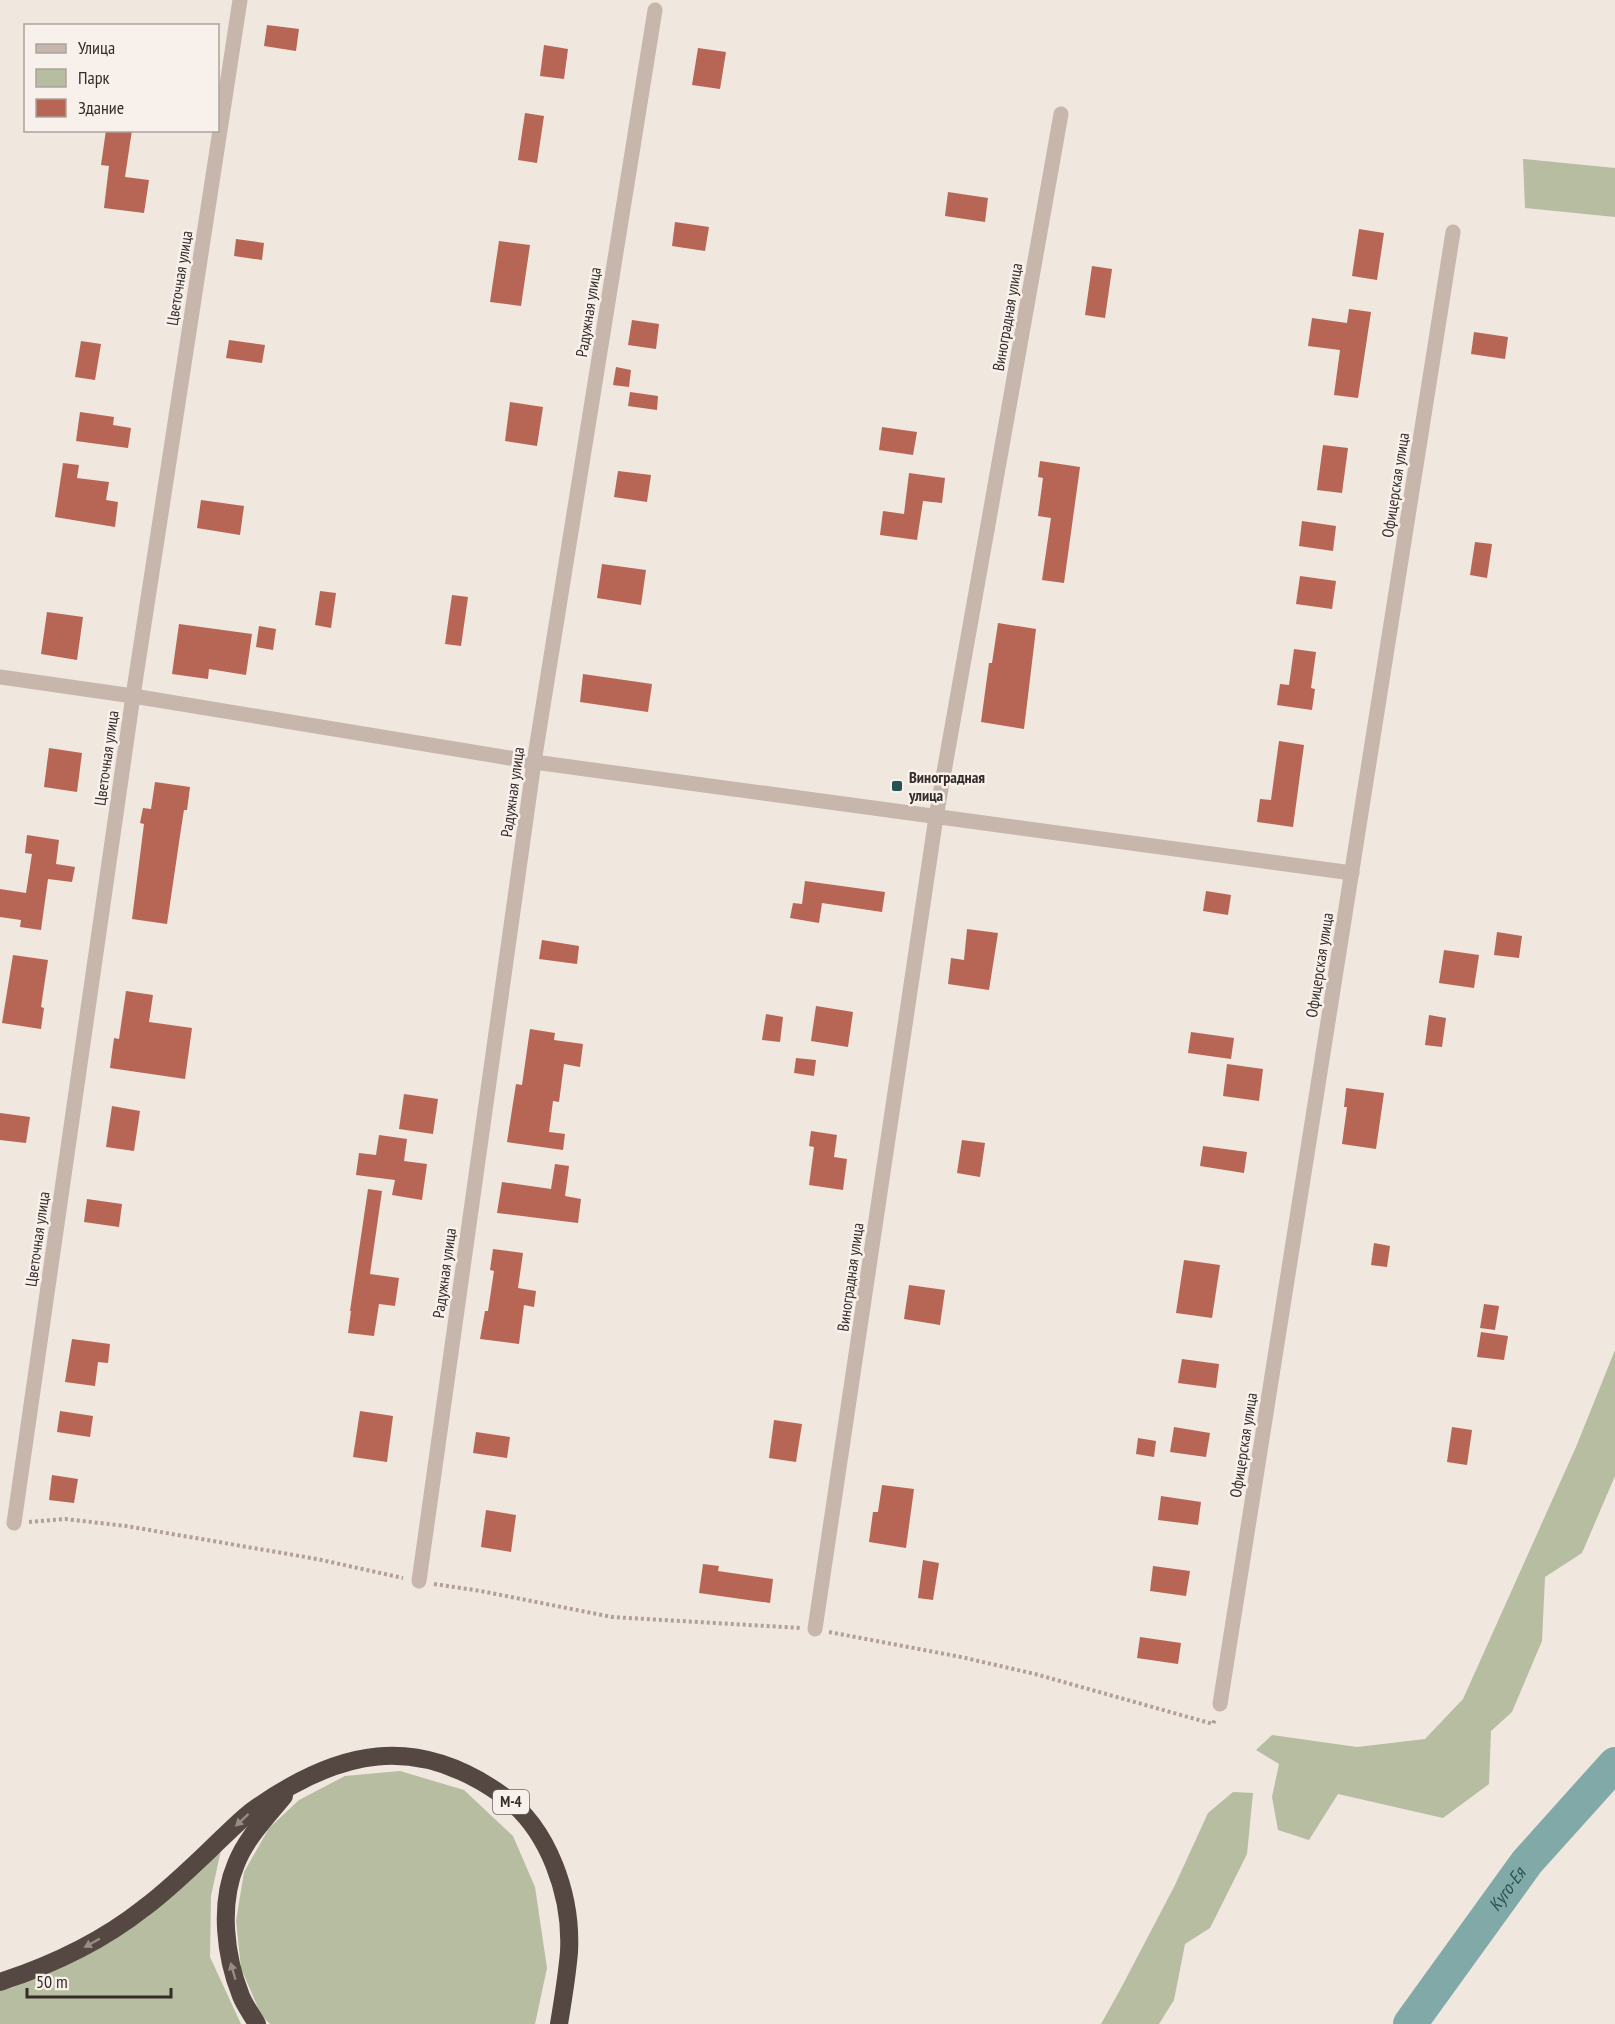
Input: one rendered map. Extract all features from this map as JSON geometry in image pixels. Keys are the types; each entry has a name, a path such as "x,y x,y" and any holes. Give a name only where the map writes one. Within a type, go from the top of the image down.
{"highway":[{"name":"М-4","path":"0,1982 41,1969 96,1941 144,1908 254,1809 312,1774 334,1765 366,1757 396,1756 426,1759 455,1768 482,1781 508,1799 530,1822 545,1844 558,1877 567,1914 569,1951 559,2024"},
{"name":"М-4","path":"257,2024 241,1997 231,1963 226,1932 227,1896 236,1864 250,1840 291,1787"}],"street":[{"name":"Цветочная улица","path":"14,1522 133,696 240,0"},
{"name":"Радужная улица","path":"419,1581 534,762 655,10"},
{"name":"Виноградная улица","path":"815,1629 936,817 1061,114"},
{"name":"Офицерская улица","path":"1220,1704 1453,232"},
{"path":"0,677 133,696 534,762 1352,873"}],"path":[{"path":"14,1522 65,1519 126,1526 317,1559 419,1581 612,1617 815,1629 962,1657 1035,1674 1213,1724 1220,1704"}],"green space":[{"path":"1523,159 1615,168 1615,217 1525,208"},
{"path":"1615,1350 1615,1476 1582,1553 1545,1577 1542,1641 1512,1712 1491,1731 1489,1784 1443,1818 1338,1794 1309,1840 1278,1830 1272,1797 1279,1764 1256,1750 1272,1735 1357,1747 1425,1739 1463,1699 1576,1447"},
{"path":"400,1771 464,1790 513,1836 535,1887 547,1968 535,2024 270,2024 261,2015 241,1968 236,1921 244,1872 269,1828 299,1800 345,1776"},
{"path":"1233,1792 1253,1793 1247,1854 1210,1928 1185,1944 1174,2000 1159,2024 1101,2024 1175,1885 1208,1813"},
{"path":"221,1850 211,1896 210,1957 241,2024 0,2024 0,1990 12,1988 87,1955"}],"building":[{"path":"267,25 299,29 296,51 264,46"},
{"path":"544,45 568,49 564,79 540,76"},
{"path":"698,48 726,52 720,89 692,85"},
{"path":"525,113 544,116 537,163 518,160"},
{"path":"106,132 132,132 125,177 149,180 144,213 104,208 109,166 101,165"},
{"path":"948,192 988,198 985,222 945,216"},
{"path":"675,222 709,227 705,251 672,246"},
{"path":"1359,229 1384,233 1377,280 1352,276"},
{"path":"236,239 264,243 262,260 234,256"},
{"path":"499,241 530,245 521,306 490,302"},
{"path":"1092,266 1112,269 1105,318 1085,315"},
{"path":"1349,309 1371,312 1358,398 1334,395 1340,350 1308,346 1312,318 1347,323"},
{"path":"632,320 659,324 656,349 628,345"},
{"path":"1474,332 1508,337 1505,359 1471,354"},
{"path":"229,340 265,345 262,363 226,358"},
{"path":"81,341 101,344 95,380 75,377"},
{"path":"616,367 631,370 629,387 613,385"},
{"path":"630,392 658,396 657,410 628,406"},
{"path":"510,402 543,407 537,446 505,441"},
{"path":"80,412 114,417 113,425 131,428 128,448 76,441"},
{"path":"882,427 917,432 913,455 879,450"},
{"path":"1323,445 1348,448 1342,493 1317,490"},
{"path":"1040,461 1080,467 1064,583 1042,580 1051,518 1038,516 1043,478 1038,477"},
{"path":"63,463 79,465 77,478 109,482 106,500 118,502 115,527 55,517"},
{"path":"618,471 651,475 647,502 614,497"},
{"path":"909,473 945,478 942,503 923,501 917,540 880,535 883,511 904,514"},
{"path":"201,500 244,506 240,535 197,528"},
{"path":"1302,521 1336,526 1333,551 1299,546"},
{"path":"1475,542 1492,544 1487,578 1470,575"},
{"path":"602,564 646,570 641,605 597,598"},
{"path":"1300,576 1336,581 1332,609 1296,604"},
{"path":"320,591 336,593 331,628 315,625"},
{"path":"452,595 468,597 461,646 445,644"},
{"path":"47,612 83,617 77,660 41,654"},
{"path":"998,623 1036,629 1024,729 981,722 989,663 992,663"},
{"path":"179,624 252,634 246,675 209,669 208,679 172,674"},
{"path":"259,626 276,629 273,650 256,647"},
{"path":"1294,649 1316,652 1311,688 1315,689 1312,710 1277,705 1280,684 1289,685"},
{"path":"583,674 652,684 648,712 580,702"},
{"path":"1279,741 1304,745 1293,827 1257,822 1260,799 1271,800"},
{"path":"49,748 82,753 77,792 44,787"},
{"path":"155,782 190,787 187,810 184,810 167,924 132,919 144,824 140,823 143,808 151,809"},
{"path":"27,835 59,840 56,864 75,867 72,882 48,879 41,930 20,927 21,920 0,917 0,889 26,893 32,854 25,853"},
{"path":"805,881 885,892 882,912 822,903 819,923 790,918 793,903 802,904"},
{"path":"1206,891 1231,895 1228,915 1203,911"},
{"path":"967,929 998,933 989,990 948,984 951,958 964,960"},
{"path":"1497,932 1522,936 1519,958 1494,955"},
{"path":"542,940 579,946 577,964 539,959"},
{"path":"1444,950 1479,955 1474,988 1439,983"},
{"path":"13,955 48,960 41,1007 44,1008 41,1029 2,1023"},
{"path":"126,991 153,995 149,1022 192,1028 185,1079 110,1068 114,1038 119,1039"},
{"path":"816,1006 853,1012 848,1047 811,1041"},
{"path":"766,1014 783,1017 780,1042 762,1040"},
{"path":"1429,1015 1446,1018 1442,1047 1425,1045"},
{"path":"530,1029 555,1033 554,1040 583,1044 580,1067 564,1064 559,1102 553,1101 549,1132 565,1134 563,1150 507,1142 516,1084 522,1085"},
{"path":"1191,1032 1234,1038 1231,1059 1188,1053"},
{"path":"796,1058 816,1060 814,1076 794,1073"},
{"path":"1227,1064 1263,1069 1259,1101 1223,1096"},
{"path":"1346,1088 1384,1093 1376,1149 1342,1144 1347,1107 1344,1107"},
{"path":"404,1094 438,1099 433,1134 399,1129"},
{"path":"112,1106 140,1111 134,1151 106,1147"},
{"path":"0,1113 30,1117 26,1143 0,1140"},
{"path":"811,1131 837,1135 834,1157 847,1159 843,1190 809,1185 814,1147 809,1146"},
{"path":"379,1135 407,1139 404,1161 427,1164 422,1200 392,1195 395,1180 356,1175 359,1153 376,1155"},
{"path":"962,1140 985,1143 980,1177 957,1173"},
{"path":"1203,1146 1247,1152 1244,1173 1200,1166"},
{"path":"555,1164 569,1166 565,1196 581,1199 578,1223 497,1213 502,1182 551,1189"},
{"path":"368,1189 382,1191 370,1274 399,1278 395,1306 379,1304 374,1336 348,1333"},
{"path":"87,1199 122,1204 119,1227 84,1222"},
{"path":"1374,1243 1390,1246 1387,1267 1371,1265"},
{"path":"493,1249 523,1253 518,1288 536,1291 534,1307 524,1305 519,1344 480,1339 485,1311 488,1311 494,1271 490,1270"},
{"path":"1184,1260 1220,1265 1212,1318 1176,1313"},
{"path":"909,1285 945,1290 940,1325 904,1319"},
{"path":"1484,1304 1499,1306 1495,1330 1480,1328"},
{"path":"1481,1332 1508,1336 1504,1360 1477,1357"},
{"path":"72,1339 110,1344 108,1363 98,1362 95,1386 65,1382"},
{"path":"1182,1359 1219,1364 1216,1388 1178,1383"},
{"path":"60,1411 93,1416 90,1437 57,1432"},
{"path":"360,1411 393,1416 387,1462 353,1457"},
{"path":"774,1420 802,1424 796,1462 769,1458"},
{"path":"1174,1427 1210,1433 1206,1457 1170,1452"},
{"path":"1452,1427 1472,1430 1467,1465 1447,1462"},
{"path":"476,1432 510,1437 507,1458 473,1453"},
{"path":"1138,1438 1156,1441 1154,1457 1136,1454"},
{"path":"52,1475 78,1479 74,1503 49,1500"},
{"path":"882,1485 914,1489 906,1548 869,1542 873,1512 878,1512"},
{"path":"1161,1496 1201,1502 1198,1525 1158,1520"},
{"path":"486,1510 516,1515 511,1552 481,1547"},
{"path":"923,1560 939,1563 933,1600 918,1598"},
{"path":"703,1564 719,1566 718,1571 773,1579 770,1603 699,1593"},
{"path":"1153,1566 1190,1571 1186,1596 1150,1591"},
{"path":"1140,1637 1181,1643 1178,1664 1137,1658"}],"waterway":[{"name":"Куго-Ея","path":"1410,2024 1527,1862 1615,1764"}],"place":[{"name":"Виноградная улица","path":"897,786"}]}
